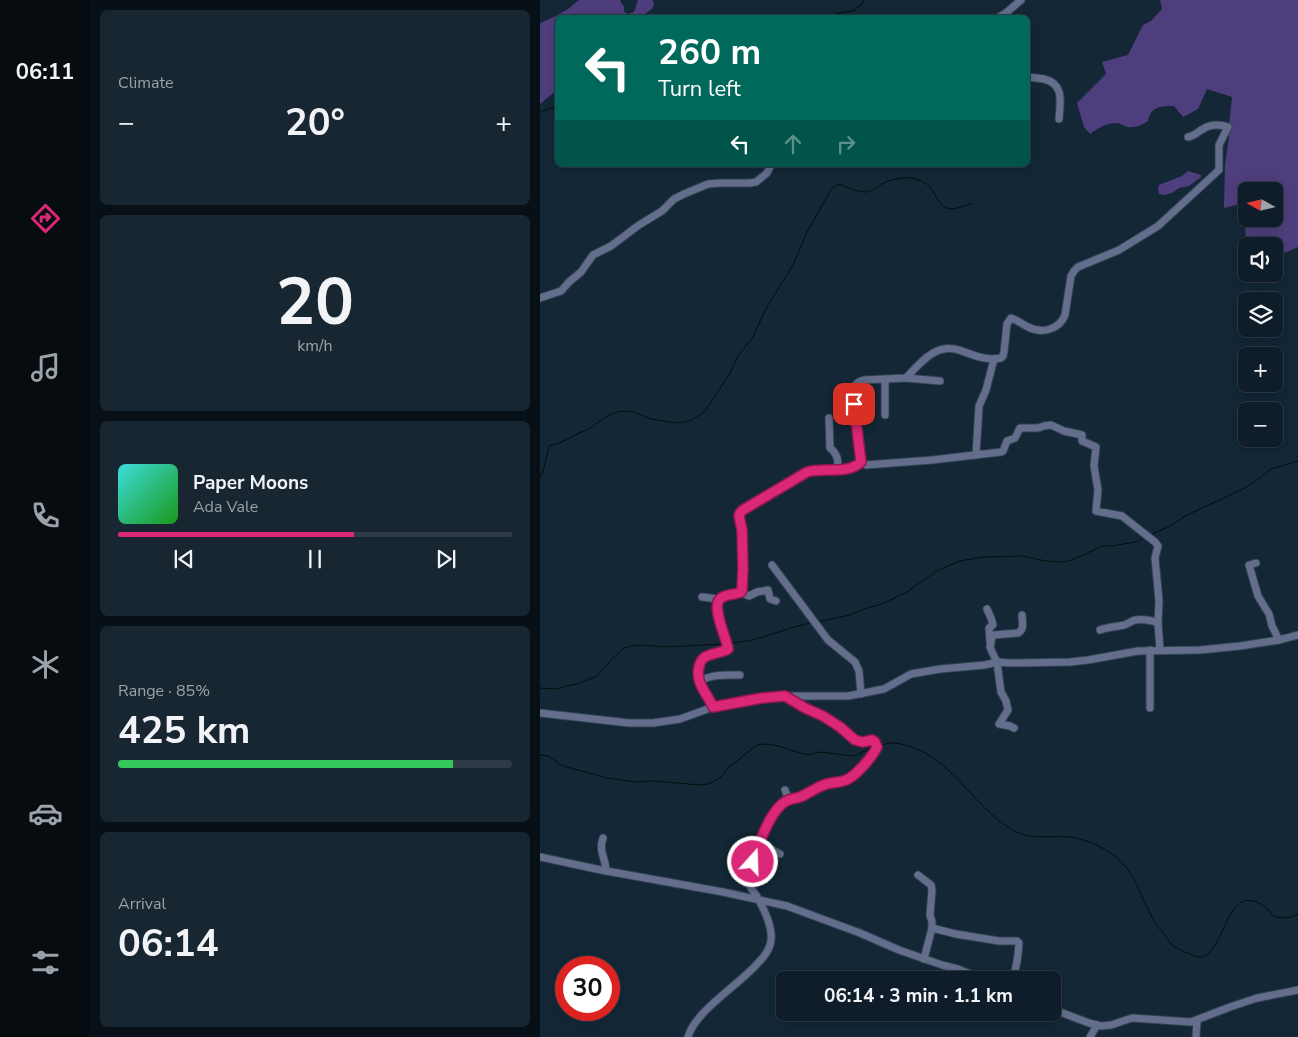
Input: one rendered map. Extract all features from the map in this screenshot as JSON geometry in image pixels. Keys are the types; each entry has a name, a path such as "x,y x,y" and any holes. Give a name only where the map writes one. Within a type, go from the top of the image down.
{"street":[{"path":"1002,15 1021,0"},
{"path":"1030,77 1046,80 1058,88 1060,95 1059,119"},
{"path":"906,378 928,355 940,350 956,349 974,356 994,359 1001,358 1003,356 1007,324 1011,318 1037,330 1049,329 1058,325 1063,320 1071,276 1078,267 1119,250 1158,226 1217,172 1220,166 1219,145 1228,127 1218,124 1204,128 1193,136 1188,136"},
{"path":"765,167 767,173"},
{"path":"540,298 561,291 581,272 594,255 612,246 639,225 662,211 674,199 708,184 756,182 767,173 771,167"},
{"path":"976,455 979,406 986,390 994,359"},
{"path":"861,462 854,404 854,390 859,381 906,378 940,381"},
{"path":"885,379 885,415"},
{"path":"829,418 830,448 837,456 838,470"},
{"path":"861,462 866,465 1003,452 1007,441 1015,438 1020,428 1051,426 1082,435 1083,442 1096,448 1094,466 1098,490 1096,511 1122,516 1158,546 1155,558 1159,601 1160,650"},
{"path":"741,592 743,558 740,513 807,472 838,470 856,466 861,462"},
{"path":"1256,563 1249,565 1258,596 1269,614 1276,635 1280,640"},
{"path":"772,564 828,640 855,662 859,671 862,694"},
{"path":"702,597 719,599 741,592 749,596 768,590 770,599 776,600"},
{"path":"713,707 698,681 698,672 701,660 728,649 717,606 719,599"},
{"path":"987,609 992,618 993,625 989,629 990,647 998,662 1001,692 1008,710 999,724 1014,728"},
{"path":"990,647 994,635 1021,632 1023,626 1022,616"},
{"path":"1100,630 1139,620 1155,621 1158,624"},
{"path":"540,714 642,724 653,723 680,719 713,707 762,698 862,694 884,689 911,674 940,669 998,662 1070,662 1138,650 1200,650 1280,640 1298,635"},
{"path":"1150,650 1150,708"},
{"path":"698,681 718,675 740,676"},
{"path":"688,1037 695,1022 706,1010 752,971 771,942 770,926 749,884 748,876 758,847 776,811 789,800 801,797 825,784 846,780 869,760 877,747 872,740 863,742 855,740 823,716 785,696"},
{"path":"785,790 789,800"},
{"path":"603,838 601,848 606,871"},
{"path":"758,847 769,848 780,854"},
{"path":"540,857 787,906 860,933 899,950 963,971"},
{"path":"736,875 749,884"},
{"path":"918,875 932,887 930,915 932,928 924,959"},
{"path":"932,928 1001,942 1014,940 1018,942 1014,971"},
{"path":"1061,1012 1101,1026 1111,1025 1132,1018 1191,1022 1256,998 1298,990"},
{"path":"1196,1020 1196,1037"},
{"path":"1090,1037 1098,1025"}],"shaded area":[{"path":"579,0 620,0 624,7 624,12 628,14 634,12 638,0 652,0 654,3 653,8 644,15 558,15"},
{"path":"1160,0 1298,0 1298,247 1283,253 1283,237 1246,237 1245,228 1283,227 1283,182 1238,182 1238,206 1224,208 1225,165 1232,97 1207,89 1198,109 1183,117 1174,106 1165,106 1154,110 1149,116 1148,121 1136,127 1112,123 1102,126 1090,134 1084,127 1077,103 1106,74 1102,62 1128,55 1143,25 1151,21 1162,9"},
{"path":"554,17 555,92 540,104 540,23"},
{"path":"1188,171 1201,175 1201,177 1189,186 1179,188 1172,193 1159,194 1159,185 1182,176"}],"waterway":[{"path":"833,15 853,11 864,0"},
{"path":"540,113 544,110 555,108"},
{"path":"540,478 549,446 587,430 609,415 625,411 634,412 651,419 676,423 692,420 706,410 730,373 738,356 754,335 765,310 793,265 807,232 832,188 839,184 868,192 889,181 912,178 927,184 946,208 958,208 972,203"},
{"path":"1150,535 1170,526 1187,515 1243,489 1271,469 1298,461"},
{"path":"817,622 850,615 882,604 907,592 935,572 959,561 984,557 1022,556 1063,562 1103,546 1136,542 1144,538"},
{"path":"730,643 761,638 811,623"},
{"path":"540,688 555,689 580,683 597,676 624,648 632,646 664,647 724,644"},
{"path":"880,746 897,743 922,751 949,771 997,819 1018,833 1040,837 1076,838 1094,844 1115,856 1127,869 1153,919 1172,945 1192,955 1200,957 1208,954 1214,947 1230,915 1244,901 1254,901 1260,904 1274,917 1288,918 1298,914"},
{"path":"540,755 548,756 567,767 607,778 637,782 654,781 700,785 708,784 720,778 729,767 757,745 775,745 810,755 819,752 854,756 873,747"}],"route":[{"path":"753,862 766,830 782,804 787,800 801,797 825,784 852,777 869,760 877,747 872,740 863,742 855,740 823,716 785,696 713,707 698,679 699,663 701,660 728,649 717,606 719,599 722,597 741,592 742,590 743,558 740,513 807,472 838,470 856,466 861,462 854,404"}]}
